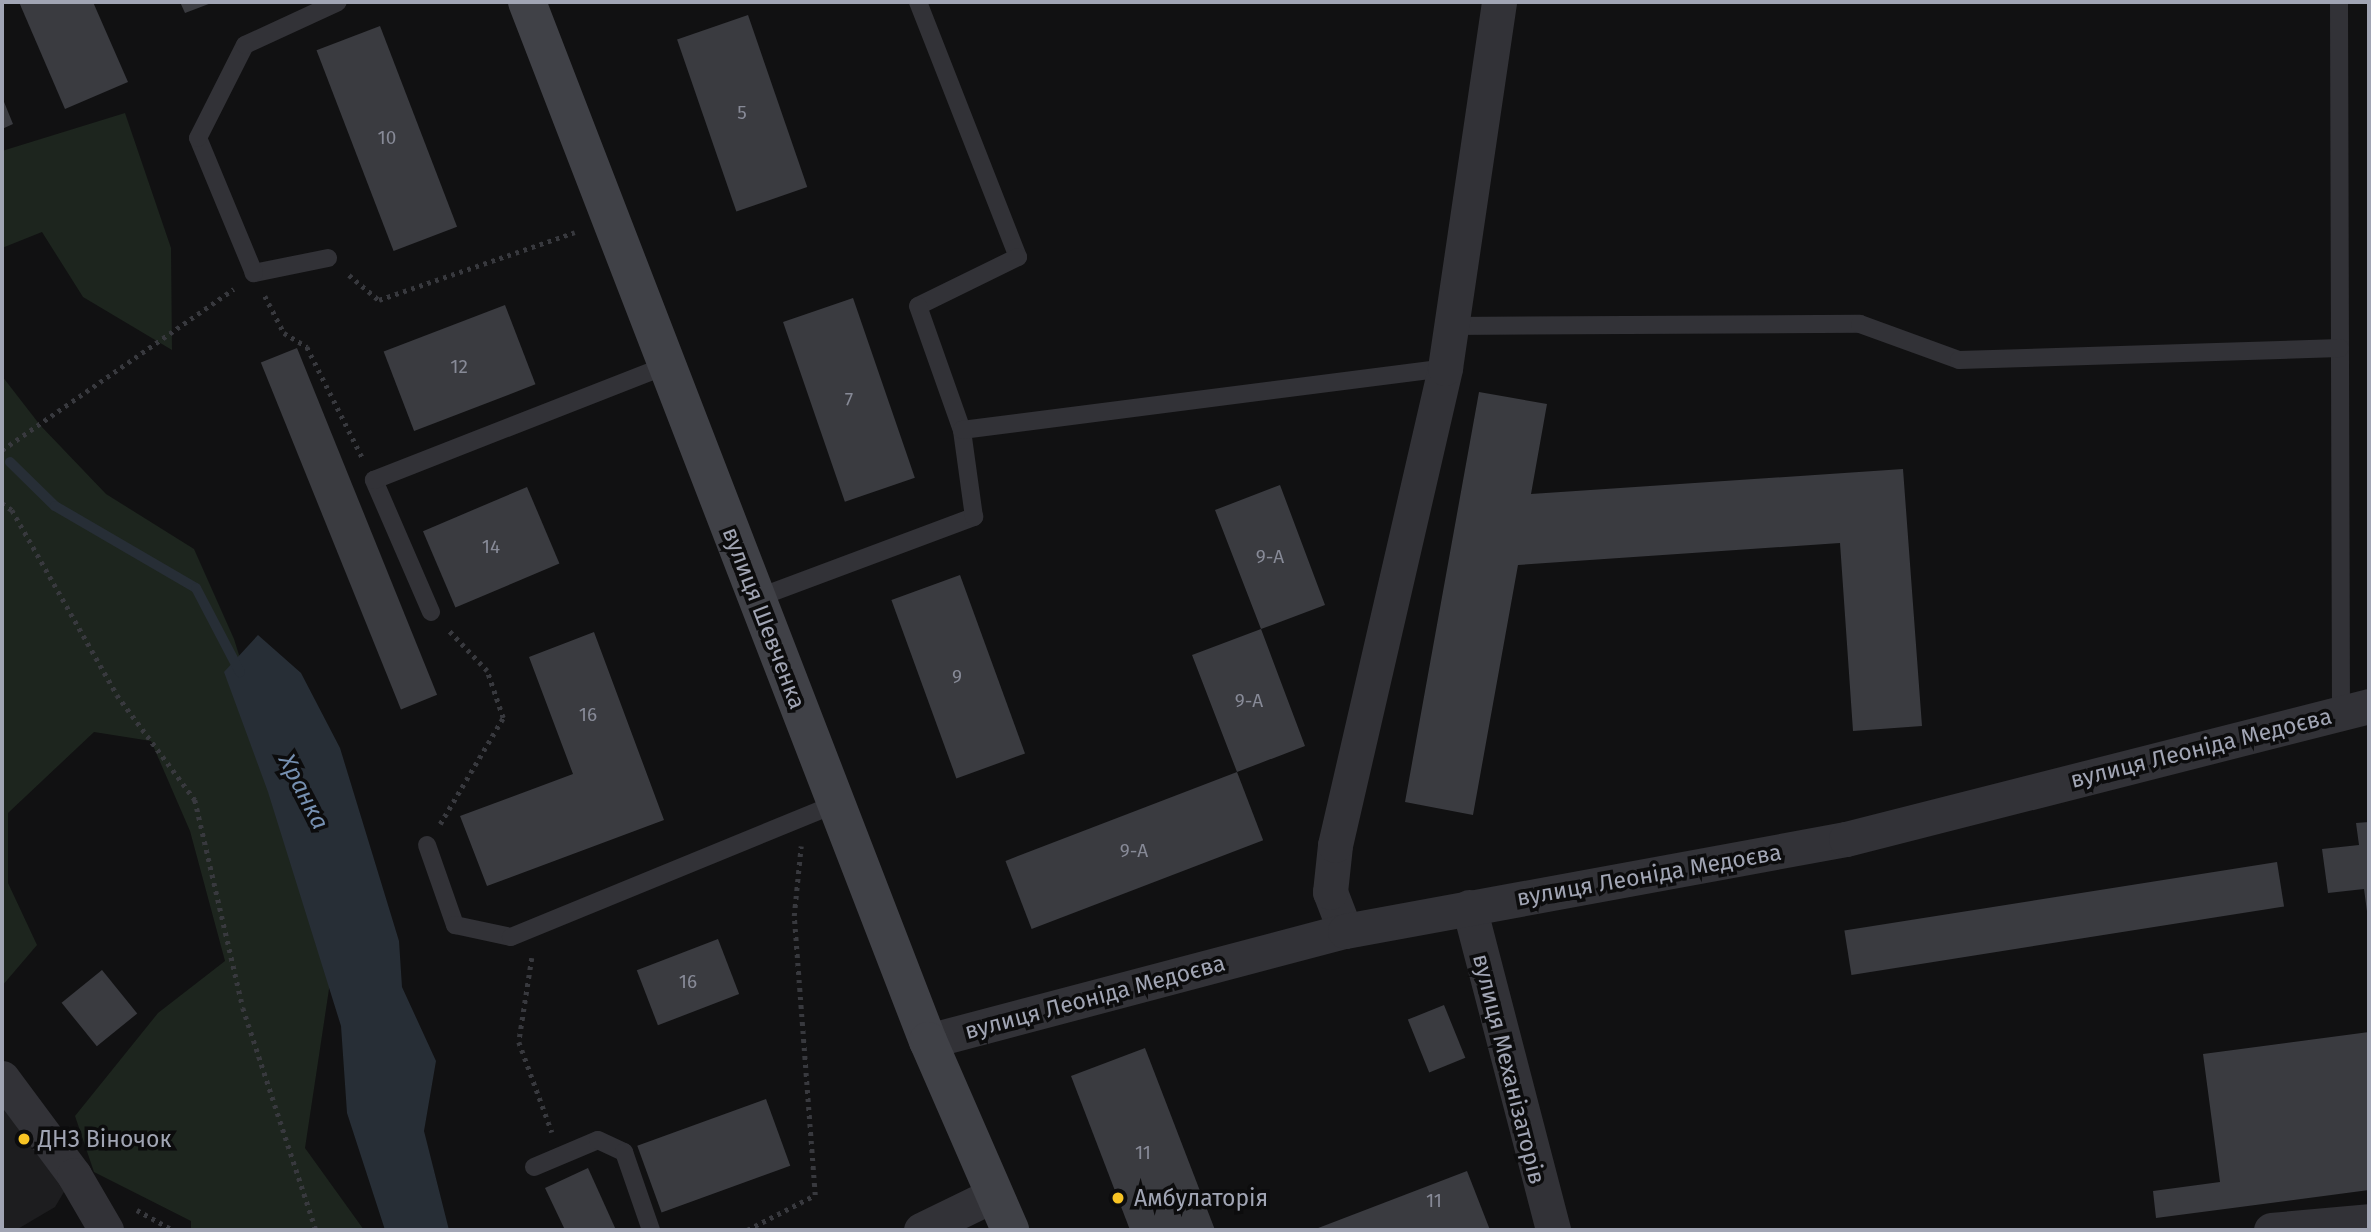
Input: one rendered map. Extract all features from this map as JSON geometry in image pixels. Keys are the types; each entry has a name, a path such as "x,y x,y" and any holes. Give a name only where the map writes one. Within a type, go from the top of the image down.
{"main road":[{"name":"вулиця Шевченка","path":"527,2 757,598 820,811 928,1041 1010,1230"}],"street":[{"path":"1345,931 1330,892 1335,845 1445,368 1449,326 1499,2"},
{"name":"вулиця Леоніда Медоєва","path":"928,1041 1345,931 1846,839 2355,709"},
{"name":"вулиця Механізаторів","path":"1468,907 1553,1230"},
{"path":"2,1078 74,1175 106,1230"},
{"path":"921,1230 993,1195"},
{"path":"2271,1230 2369,1221"}],"lane":[{"path":"328,258 254,274 198,138 245,45 338,2"},
{"path":"757,598 974,517 962,430 918,306 1018,257 918,2"},
{"path":"2339,2 2340,348 2355,709"},
{"path":"1449,326 1860,324 1959,360 2340,348"},
{"path":"431,612 373,480 667,365"},
{"path":"962,430 1445,368"},
{"path":"427,845 455,925 511,937 820,811"},
{"path":"534,1167 598,1140 624,1152 651,1230"}],"path":[{"path":"328,258 379,300 579,230"},
{"path":"2,450 210,309 254,274 284,333 307,347 373,480"},
{"path":"2,503 12,510 117,695 195,800 243,1008 316,1230"},
{"path":"427,845 503,718 487,671 431,612"},
{"path":"747,1230 815,1195 794,916 820,811"},
{"path":"537,926 519,1042 561,1156"}],"shaded area":[{"path":"125,113 171,248 172,350 83,297 42,232 2,248 2,151"},
{"path":"2,376 40,425 106,494 194,549 234,639 334,956 305,1148 364,1230 191,1230 191,1221 94,1172 75,1116 158,1013 225,961 190,831 151,741 94,732 8,813 8,883 37,945 2,986"},
{"name":"ДНЗ Віночок","path":"2,1078 74,1175 55,1207 16,1230 2,1230"}],"water":[{"path":"258,635 301,673 340,748 399,941 402,987 436,1061 424,1131 449,1230 385,1230 347,1113 341,1026 268,792 224,672"}],"building":[{"path":"19,2 93,2 128,82 65,109"},
{"path":"180,2 214,2 185,13"},
{"path":"748,15 807,187 736,212 677,39"},
{"path":"380,26 457,227 394,251 317,50"},
{"path":"2,97 13,124 2,129"},
{"path":"853,298 915,478 845,502 783,322"},
{"path":"505,305 535,384 414,431 384,352"},
{"path":"297,348 437,695 401,709 261,363"},
{"path":"1479,392 1547,404 1531,494 1903,469 1922,726 1853,731 1840,543 1518,565 1473,815 1405,802"},
{"path":"1280,485 1325,605 1261,629 1215,510"},
{"path":"527,487 559,563 455,608 423,531"},
{"path":"960,575 1025,754 956,779 891,600"},
{"path":"1261,629 1305,746 1237,772 1192,655"},
{"path":"594,632 664,820 487,886 460,816 573,774 529,657"},
{"path":"1237,772 1263,840 1032,929 1005,861"},
{"path":"2369,822 2368,919 2364,889 2328,893 2322,849 2359,845 2356,823"},
{"path":"2277,862 2284,906 1851,975 1844,931"},
{"path":"718,939 739,994 658,1025 637,970"},
{"path":"102,970 137,1014 97,1046 62,1003"},
{"path":"1444,1005 1465,1058 1429,1072 1408,1020"},
{"path":"2369,1032 2369,1190 2156,1218 2153,1191 2220,1182 2203,1054"},
{"path":"1145,1048 1215,1230 1130,1230 1071,1076"},
{"path":"766,1099 790,1166 662,1213 637,1146"},
{"path":"588,1168 616,1230 565,1230 545,1188"},
{"path":"1467,1171 1490,1230 1313,1230"}],"waterway":[{"name":"Хранка","path":"10,462 55,506 196,588 240,672"}],"place":[{"name":"ДНЗ Віночок","path":"24,1139"},
{"name":"Амбулаторія","path":"1118,1198"}]}
